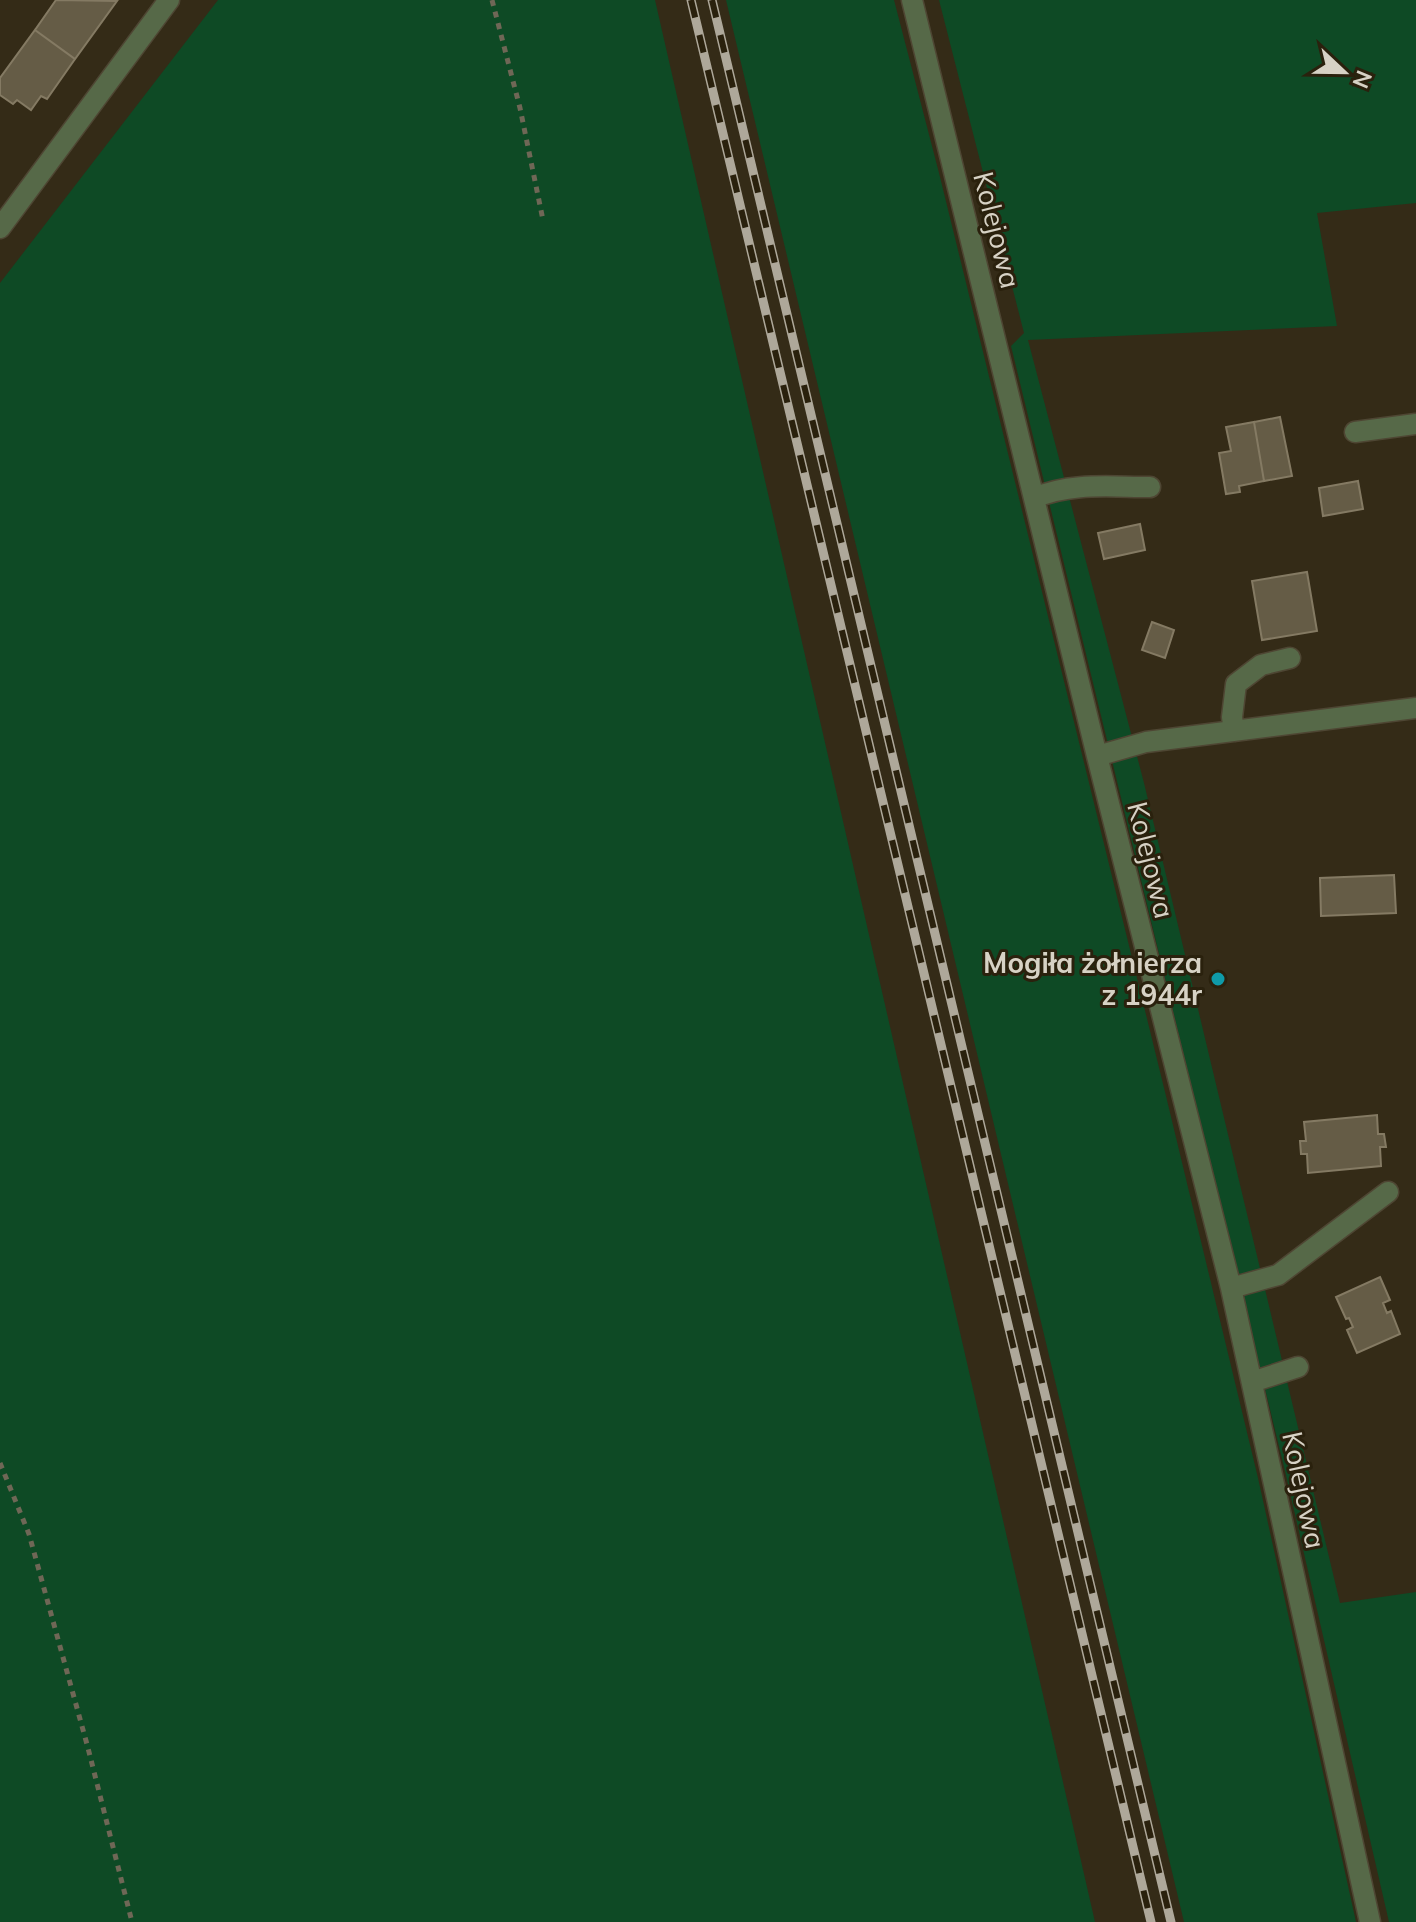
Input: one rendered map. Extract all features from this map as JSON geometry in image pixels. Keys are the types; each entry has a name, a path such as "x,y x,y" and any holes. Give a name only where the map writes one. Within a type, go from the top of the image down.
{"street":[{"path":"0,228 169,0"},
{"name":"Kolejowa","path":"912,0 1231,1288 1370,1922"},
{"path":"1355,432 1416,424"},
{"path":"1034,498 1052,490 1076,487 1150,487"},
{"path":"1234,731 1232,717 1236,684 1261,665 1290,658"},
{"path":"1097,756 1146,742 1416,708"},
{"path":"1231,1288 1278,1275 1388,1192"},
{"path":"1252,1382 1298,1367"}],"path":[{"path":"492,0 520,108 543,220"},
{"path":"0,1463 29,1534 132,1922"}],"green space":[{"path":"218,0 655,0 1095,1922 0,1922 0,283"},
{"path":"726,0 894,0 1258,1478 1356,1922 1184,1922"},
{"path":"939,0 1416,0 1416,203 1317,213 1337,326 1028,340 1144,783 1340,1603 1416,1592 1416,1922 1389,1922 1285,1471 1011,346 1024,333"}],"building":[{"path":"56,0 117,1 75,59 35,30"},
{"path":"35,30 75,59 47,99 41,96 31,110 17,100 13,104 0,95 0,78"},
{"path":"1280,417 1292,476 1264,481 1254,422"},
{"path":"1254,422 1264,481 1239,486 1240,492 1226,494 1219,453 1231,451 1226,427"},
{"path":"1358,481 1363,509 1323,516 1319,488"},
{"path":"1140,524 1145,550 1104,559 1098,533"},
{"path":"1307,572 1317,631 1262,640 1252,581"},
{"path":"1152,622 1174,630 1165,658 1142,650"},
{"path":"1394,875 1396,913 1321,916 1320,878"},
{"path":"1377,1115 1378,1134 1384,1134 1386,1147 1380,1147 1381,1166 1308,1173 1307,1154 1301,1154 1300,1141 1306,1141 1304,1122"},
{"path":"1380,1277 1390,1300 1383,1303 1387,1313 1391,1311 1400,1334 1357,1353 1347,1330 1353,1327 1336,1297"}],"railway":[{"path":"691,0 1151,1922"},
{"path":"712,0 1171,1922"}],"place":[{"name":"Mogiła żołnierza z 1944r","path":"1218,979"}]}
